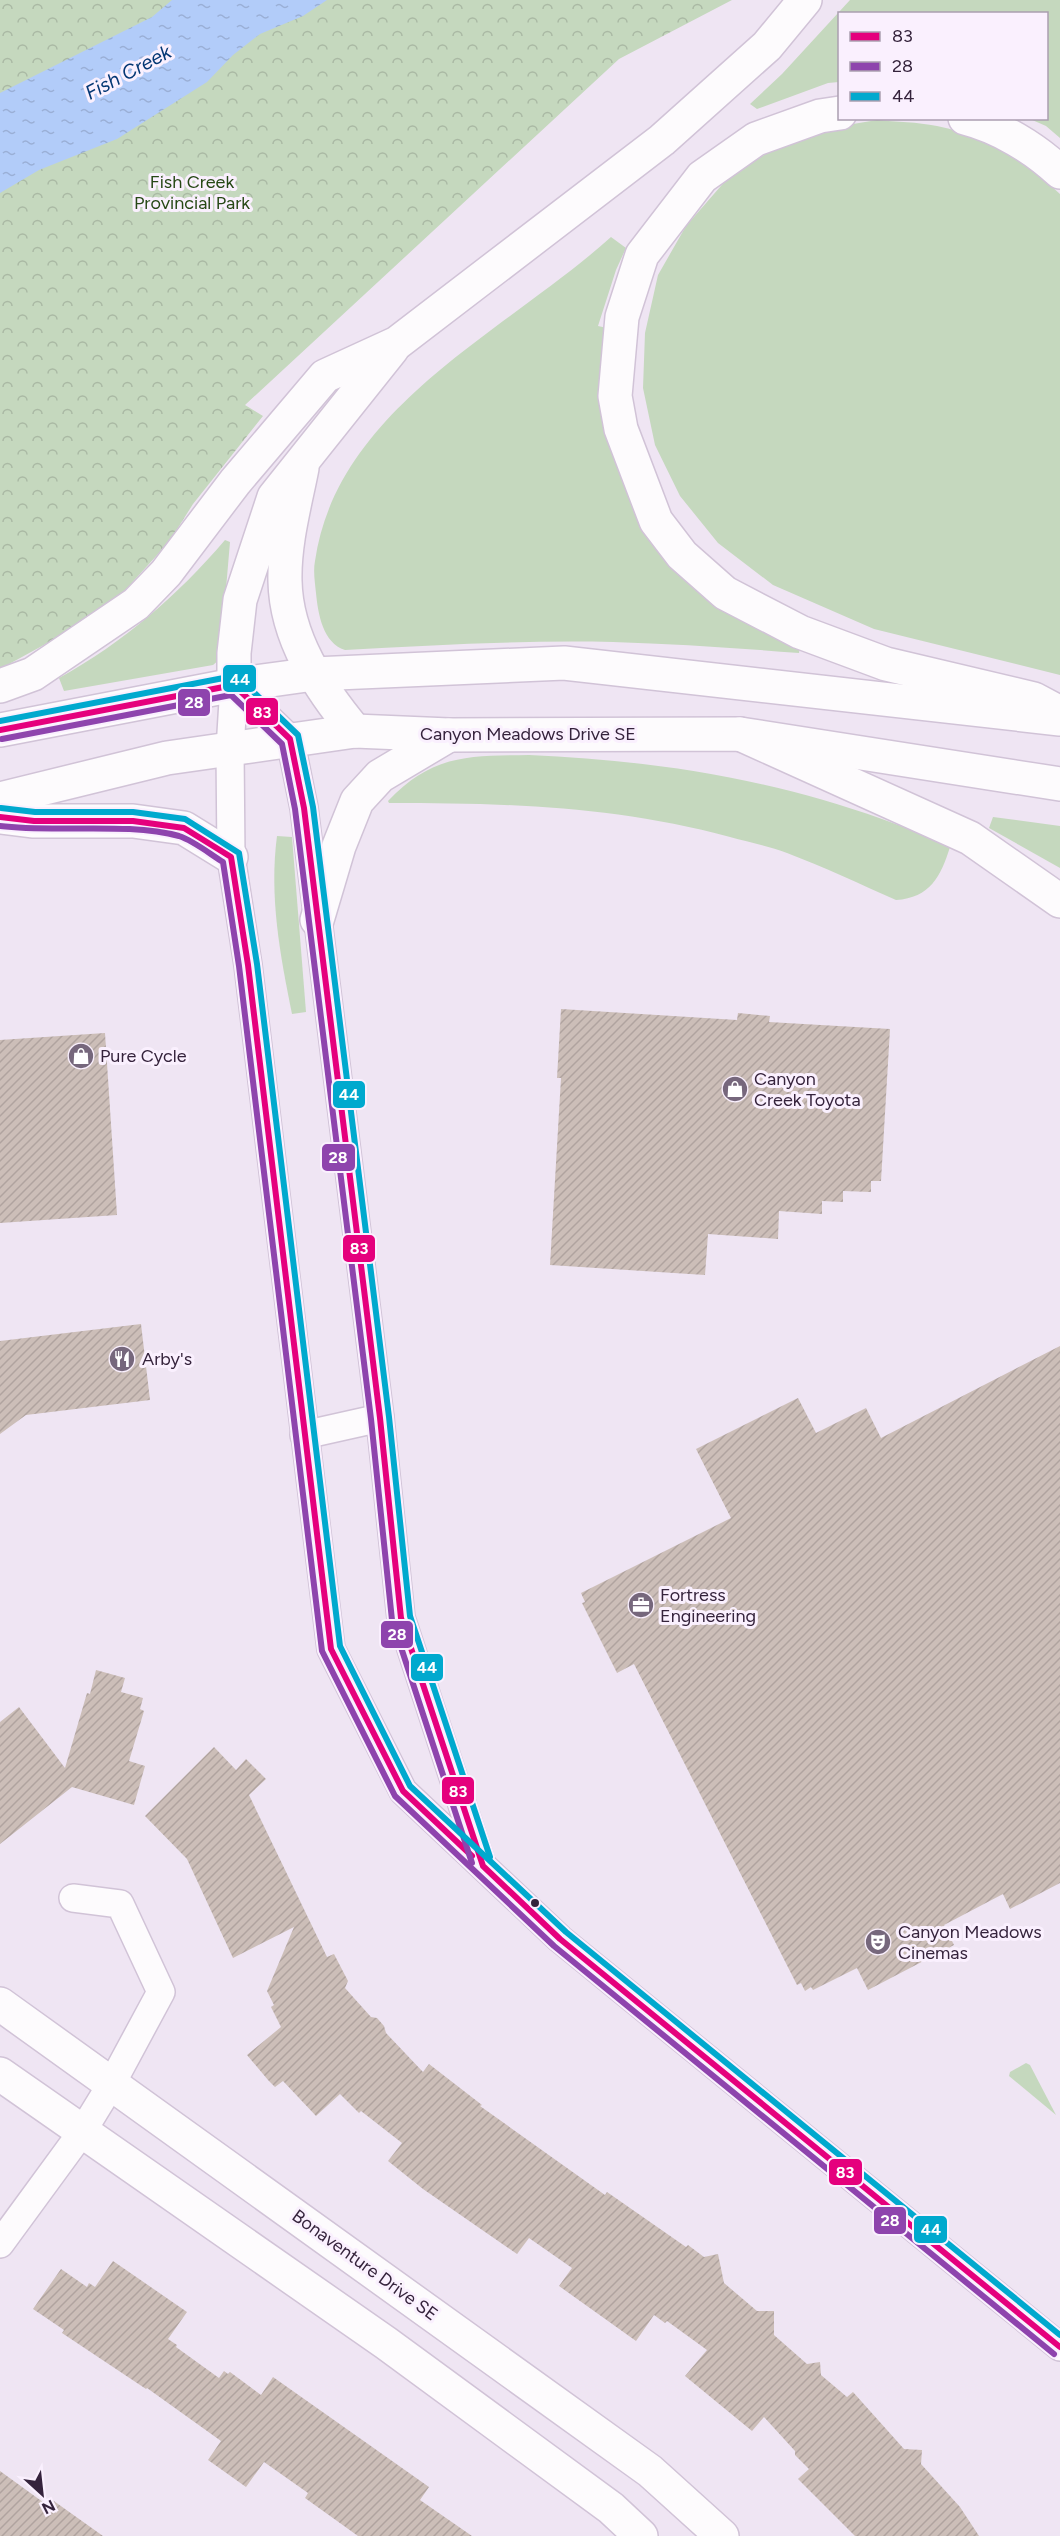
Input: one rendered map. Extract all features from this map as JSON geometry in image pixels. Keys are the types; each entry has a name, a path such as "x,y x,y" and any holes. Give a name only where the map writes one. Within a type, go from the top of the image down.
{"main road":[{"path":"0,686 33,674 136,604 166,573 235,482 325,376 397,343 662,140 767,46 805,0"},
{"path":"838,113 820,116 756,139 702,177 642,255 622,317 615,396 621,429 656,521 682,555 725,593 800,632 886,664 1034,699 1060,713"},
{"path":"972,120 986,124 1043,156 1060,171"},
{"path":"234,685 234,654 240,600 274,496 397,343"},
{"path":"304,457 290,533 285,581 290,617 298,645 326,696 355,731"},
{"path":"0,730 234,685 314,674 564,663 1060,719"},
{"name":"Canyon Meadows Drive SE","path":"0,799 167,758 355,731 449,735 740,734 1060,784"},
{"path":"740,734 970,837 1060,902"},
{"path":"317,920 339,846 357,801 380,776 449,735"},
{"path":"0,817 34,821 133,821 184,828 231,857"},
{"name":"Bonaventure Drive SE","path":"0,2004 650,2471 722,2536"},
{"path":"0,2074 386,2343 612,2508 641,2536"}],"street":[{"path":"234,685 290,739 304,808 381,1418 401,1618 483,1866"},
{"path":"234,685 230,749 231,857 248,965 331,1649 403,1791 560,1939 1060,2347"},
{"path":"304,1435 381,1418"},
{"path":"0,2244 82,2132 112,2083 161,1992 120,1904 73,1898"}],"green space":[{"name":"Fish Creek Provincial Park","path":"0,0 732,0 619,59 245,405 263,416 193,504 169,542 118,598 95,617 0,669"},
{"path":"850,0 1060,0 1060,138 1046,126 1032,120 1048,120 1048,12 839,12"},
{"path":"838,13 838,82 828,83 757,109 750,104 782,74"},
{"path":"877,120 930,125 971,136 1018,160 1060,194 1060,675 874,629 773,585 718,543 680,496 655,445 643,388 645,333 658,275 686,226 727,179 773,149 823,129"},
{"path":"611,237 626,248 616,270 598,326 607,328 650,521 801,639 799,653 613,642 513,642 345,650 338,646 331,641 320,618 314,565 330,507 356,459 391,416 432,376 569,272"},
{"path":"225,540 230,542 220,659 213,665 64,691 59,678 106,649 169,599"},
{"path":"529,755 619,761 752,782 839,805 899,825 950,847 938,876 926,890 918,895 896,900 787,853 687,827 561,808 389,803 388,801 420,774 436,766 469,758"},
{"path":"993,817 1060,826 1060,868 989,828"},
{"path":"277,836 292,837 306,1012 292,1014 280,948 275,903"},
{"path":"1026,2063 1030,2065 1056,2115 1009,2076 1010,2072"}],"water":[{"name":"Fish Creek","path":"172,0 327,0 303,16 260,34 233,55 207,82 117,139 39,170 0,193 0,93 152,17"}],"building":[{"path":"561,1009 737,1020 738,1013 770,1016 769,1022 890,1029 881,1181 871,1181 871,1192 843,1191 843,1202 822,1201 822,1214 779,1211 778,1239 708,1234 705,1275 550,1265 561,1078 557,1078"},
{"path":"105,1033 117,1215 0,1223 0,1040"},
{"path":"141,1324 150,1400 26,1415 0,1434 0,1341"},
{"path":"1060,1346 1060,1883 1010,1909 1003,1894 944,1925 954,1945 868,1990 857,1968 813,1990 811,1987 805,1991 801,1983 797,1985 634,1664 617,1673 582,1603 585,1602 581,1593 731,1518 696,1449 798,1398 816,1433 866,1408 881,1438"},
{"path":"96,1670 125,1678 121,1692 143,1698 140,1709 144,1711 129,1761 145,1766 134,1805 72,1787 0,1844 0,1722 19,1707 65,1768"},
{"path":"214,1747 236,1770 246,1759 266,1779 249,1795 327,1957 334,1954 348,1981 345,1988 371,2017 377,2018 384,2026 386,2033 423,2072 429,2064 482,2105 480,2106 605,2195 607,2192 686,2247 688,2245 704,2257 718,2254 724,2283 757,2311 774,2311 774,2335 807,2364 820,2362 821,2375 847,2397 853,2392 904,2449 922,2450 921,2464 960,2507 979,2536 855,2536 798,2479 809,2469 764,2417 752,2431 685,2376 707,2350 667,2321 665,2323 654,2315 636,2341 559,2286 572,2268 529,2238 517,2254 423,2189 388,2161 402,2143 361,2111 359,2113 340,2094 316,2116 283,2081 275,2087 268,2080 247,2055 281,2027 271,2007 274,2005 267,1991 294,1927 233,1958 187,1859 145,1816"},
{"path":"113,2261 187,2312 168,2339 177,2345 176,2347 219,2378 224,2371 228,2374 230,2372 261,2395 273,2377 429,2487 420,2500 472,2536 358,2536 305,2498 308,2493 264,2462 246,2487 208,2460 221,2441 147,2388 62,2333 64,2330 33,2309 61,2269 87,2287 89,2283 95,2287"},
{"path":"0,2471 47,2505 51,2499 103,2536 0,2536"}],"transit line":[{"name":"44","path":"0,721 234,676 240,679 298,735 313,807 389,1417 410,1616 490,1857"},
{"name":"83","path":"0,730 234,685 290,739 304,808 380,1418 401,1618 483,1866 560,1939 1060,2347"},
{"name":"28","path":"2,739 231,695 282,744 295,809 371,1419 392,1620 472,1863"},
{"name":"44","path":"1,808 35,812 133,812 185,819 239,853 257,964 340,1646 410,1786 566,1932 1060,2335"},
{"name":"83","path":"0,817 34,821 133,821 184,828 231,857 248,965 331,1649 403,1791 472,1856"},
{"name":"28","path":"0,826 159,832 185,838 223,862 239,966 322,1651 395,1796 554,1946 1054,2354"}],"place":[{"name":"Pure Cycle","path":"81,1056"},
{"name":"Canyon Creek Toyota","path":"735,1089"},
{"name":"Arby's","path":"122,1359"},
{"name":"Fortress Engineering","path":"641,1605"},
{"name":"Canyon Meadows Cinemas","path":"878,1942"}]}
